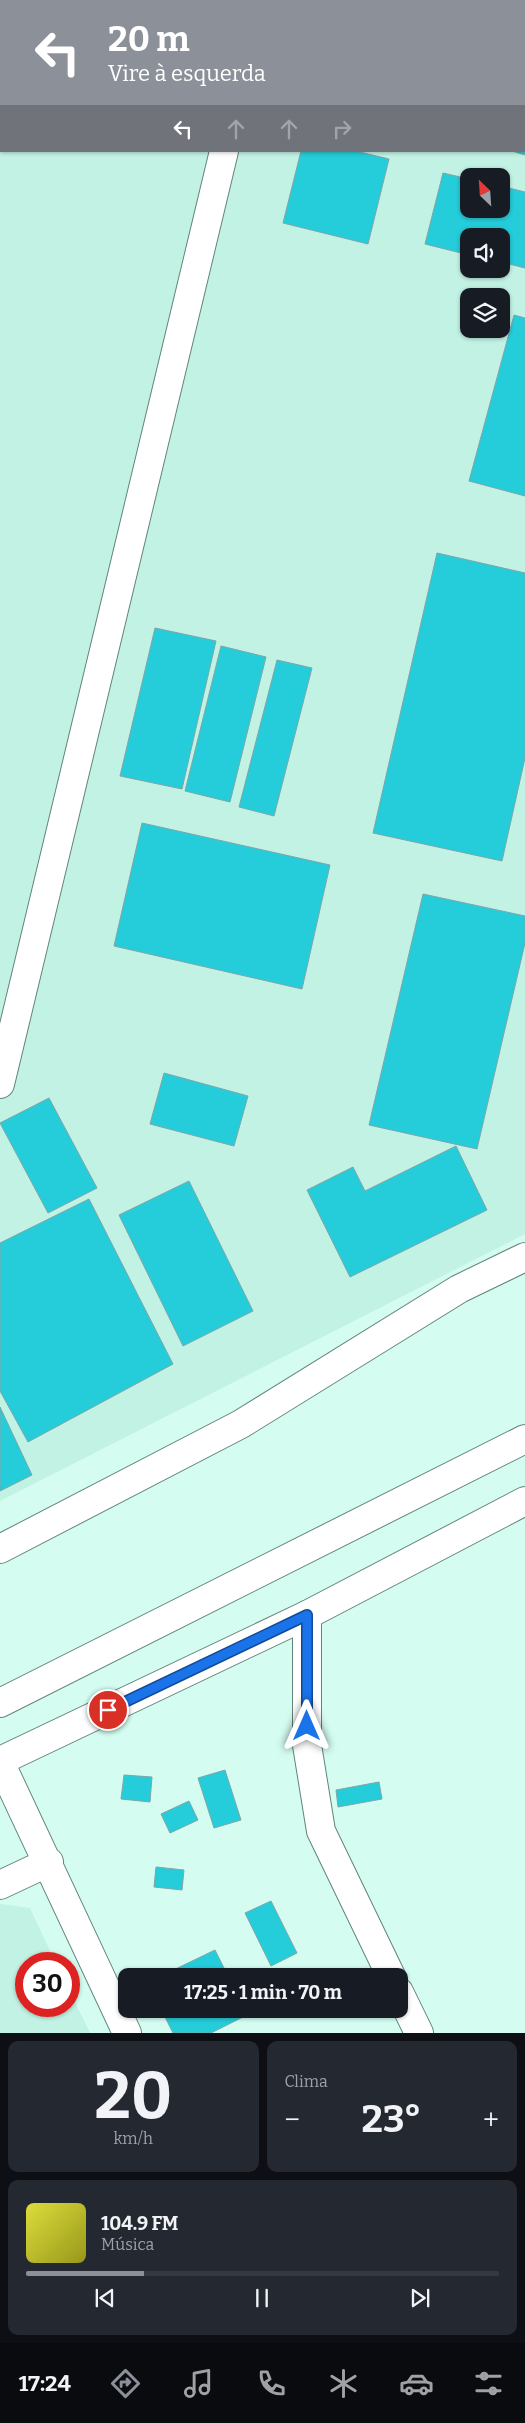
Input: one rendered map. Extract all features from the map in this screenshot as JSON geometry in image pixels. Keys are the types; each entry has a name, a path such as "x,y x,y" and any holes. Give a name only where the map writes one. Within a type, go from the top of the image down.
{"main road":[{"path":"0,1084 224,152"},
{"path":"0,1549 241,1424 459,1289 525,1257"},
{"path":"0,1703 525,1439"},
{"path":"127,2033 49,1862 0,1762 307,1615 525,1501"},
{"path":"307,1615 306,1745 321,1831 387,1968"},
{"path":"0,1885 49,1862"},
{"path":"408,2010 419,2033"}],"shaded area":[{"path":"0,152 525,152 525,1234 0,1501"},
{"path":"0,1904 30,1908 50,1952 15,1952 15,2017 80,2017 80,2013 90,2033 0,2033"}],"building":[{"path":"301,152 360,152 389,159 368,244 283,223"},
{"path":"443,173 460,177 460,218 510,218 510,188 525,192 525,268 510,264 510,228 460,228 460,253 425,244"},
{"path":"514,315 525,318 525,496 469,481 508,338 510,338"},
{"path":"437,553 525,573 525,758 502,861 373,833"},
{"path":"155,628 216,641 182,789 120,776"},
{"path":"221,646 266,657 230,802 185,791"},
{"path":"277,660 312,668 274,816 239,807"},
{"path":"142,823 330,865 302,989 114,946"},
{"path":"423,894 525,916 525,943 477,1149 369,1125"},
{"path":"164,1073 248,1096 234,1146 150,1124"},
{"path":"49,1098 97,1188 48,1213 0,1123"},
{"path":"456,1146 487,1210 350,1277 307,1190 353,1167 365,1191"},
{"path":"189,1181 253,1311 183,1346 119,1215"},
{"path":"89,1199 173,1364 28,1442 0,1391 0,1243"},
{"path":"0,1407 32,1475 0,1491"},
{"path":"225,1770 241,1820 214,1828 198,1778"},
{"path":"124,1775 152,1777 150,1802 121,1799"},
{"path":"379,1782 382,1799 338,1807 336,1790"},
{"path":"189,1801 198,1820 170,1833 161,1814"},
{"path":"156,1867 184,1870 182,1890 154,1887"},
{"path":"271,1901 297,1953 271,1966 245,1913"},
{"path":"215,1950 224,1968 178,1968"},
{"path":"166,2018 241,2018 211,2033 173,2033"}],"route":[{"path":"108,1710 307,1615 307,1726"}]}
